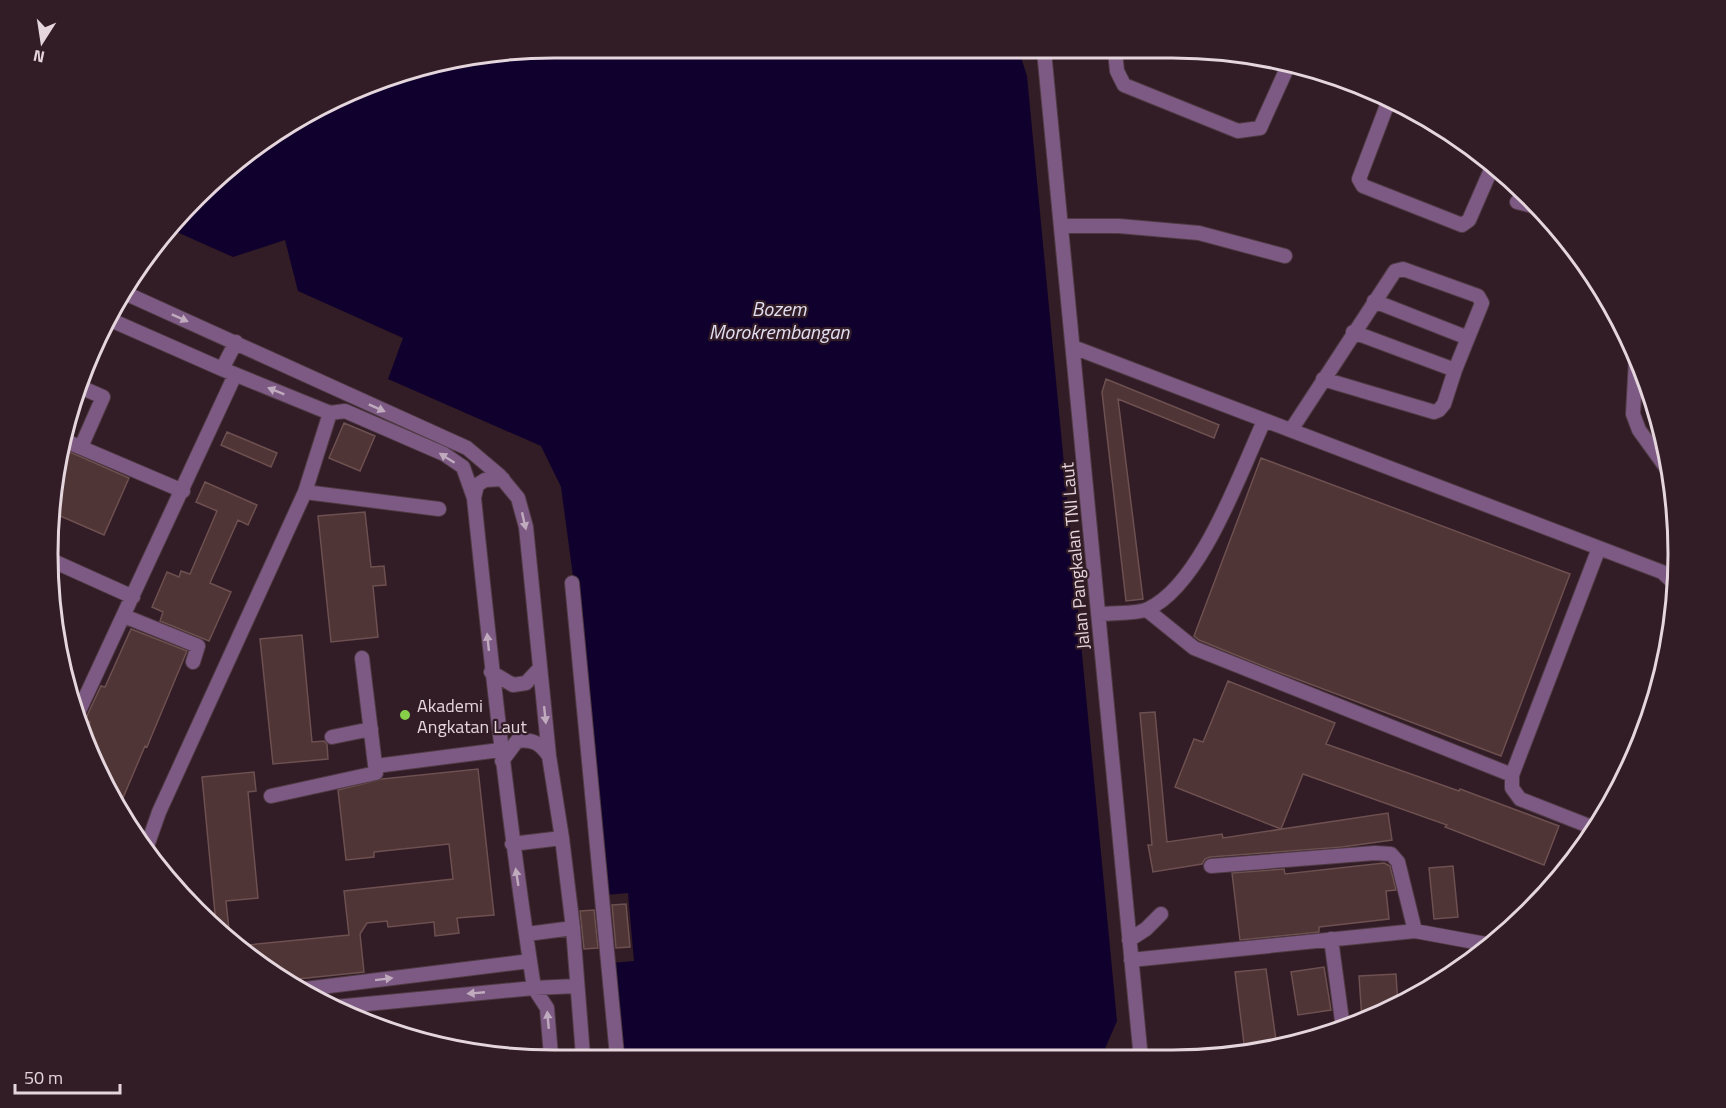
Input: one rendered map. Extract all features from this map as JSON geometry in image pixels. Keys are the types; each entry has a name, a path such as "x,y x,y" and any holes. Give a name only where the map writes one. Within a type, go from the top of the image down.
{"street":[{"name":"Jalan Pangkalan TNI Laut","path":"1045,58 1140,1050"},
{"path":"1116,58 1118,71 1124,84 1238,131 1260,128 1285,72"},
{"path":"1386,108 1359,179 1363,186 1462,225 1469,220 1489,173"},
{"path":"1062,226 1119,226 1199,233 1286,256"},
{"path":"1291,430 1323,379 1353,332 1399,268 1478,296 1482,303 1444,404 1439,411 1434,412 1323,379"},
{"path":"131,296 466,448 503,479 518,498 526,526 549,756 573,928 582,1050"},
{"path":"1374,301 1468,338"},
{"path":"116,323 235,375 330,413 345,411 444,454 463,467 474,498 512,844 534,988 547,1008 550,1050"},
{"path":"1353,332 1455,370"},
{"path":"222,369 236,342"},
{"path":"1073,347 1662,572 1667,576"},
{"path":"82,704 235,375"},
{"path":"1635,378 1633,414 1638,430 1658,457"},
{"path":"87,390 103,397 75,445 183,491"},
{"path":"345,411 349,396"},
{"path":"149,839 159,812 305,492 330,413"},
{"path":"1098,614 1147,610 1172,593 1199,560 1264,421"},
{"path":"474,498 477,485 485,480 503,479"},
{"path":"305,492 439,509"},
{"path":"1586,825 1520,799 1512,788 1512,775 1599,548"},
{"path":"59,564 133,597"},
{"path":"572,583 616,1050"},
{"path":"1147,610 1194,648 1512,775"},
{"path":"124,616 198,646 193,662"},
{"path":"271,796 376,773 362,658"},
{"path":"492,672 513,685 526,683 540,668"},
{"path":"332,737 371,729"},
{"path":"376,766 501,756 517,741 528,740 541,744 549,756"},
{"path":"512,844 562,838"},
{"path":"1210,867 1376,853 1391,854 1398,862 1415,931"},
{"path":"1129,940 1146,929 1161,914"},
{"path":"527,934 573,928"},
{"path":"1131,960 1415,931 1479,943"},
{"path":"1331,939 1342,1019"},
{"path":"315,988 530,961"},
{"path":"347,984 350,1005"},
{"path":"360,1010 534,988 577,986"}],"water":[{"name":"Bozem Morokrembangan","path":"554,58 1021,58 1027,76 1117,1021 1104,1050 623,1050 611,963 634,961 628,893 605,895 573,576 561,487 541,446 388,379 403,338 298,291 285,240 233,257 177,232 227,181 279,142 306,125 364,96 426,75 489,63"}],"building":[{"path":"1106,379 1219,425 1214,438 1118,399 1143,599 1126,601 1102,392"},
{"path":"344,423 375,436 360,471 329,458"},
{"path":"227,432 277,453 271,467 221,445"},
{"path":"69,452 129,478 104,535 61,516"},
{"path":"1261,458 1570,574 1501,756 1270,669 1194,636"},
{"path":"205,482 257,505 248,525 238,520 210,583 231,592 209,641 160,621 163,612 152,607 167,572 179,577 181,571 190,574 217,511 196,502"},
{"path":"365,512 371,567 384,566 386,585 373,586 378,637 331,642 318,516"},
{"path":"131,629 187,651 123,798 96,744 86,717 101,686 105,687"},
{"path":"302,635 312,742 324,741 327,744 328,759 273,764 260,639"},
{"path":"1228,681 1335,723 1326,744 1459,791 1460,789 1559,826 1544,865 1445,827 1447,825 1303,774 1281,829 1175,787 1194,739 1203,742"},
{"path":"1155,712 1167,842 1222,834 1223,838 1388,813 1392,840 1342,847 1210,857 1202,864 1153,872 1148,845 1152,845 1140,713"},
{"path":"478,769 494,915 457,918 459,933 435,936 434,922 388,927 387,921 367,923 360,934 364,972 299,979 249,945 349,935 344,891 453,879 449,844 374,852 374,857 346,860 338,790 382,779"},
{"path":"254,772 256,791 248,792 258,898 226,901 229,929 215,915 202,777"},
{"path":"1384,863 1390,866 1396,890 1386,891 1389,919 1319,927 1319,932 1240,940 1232,873 1284,869 1285,874"},
{"path":"1453,866 1458,917 1434,919 1429,868"},
{"path":"626,904 630,947 616,948 612,905"},
{"path":"594,910 598,948 584,949 580,911"},
{"path":"1324,967 1331,1010 1298,1015 1291,972"},
{"path":"1266,969 1276,1038 1244,1044 1235,972"},
{"path":"1396,974 1397,995 1361,1012 1359,976"}],"place":[{"name":"Akademi Angkatan Laut","path":"405,715"}]}
